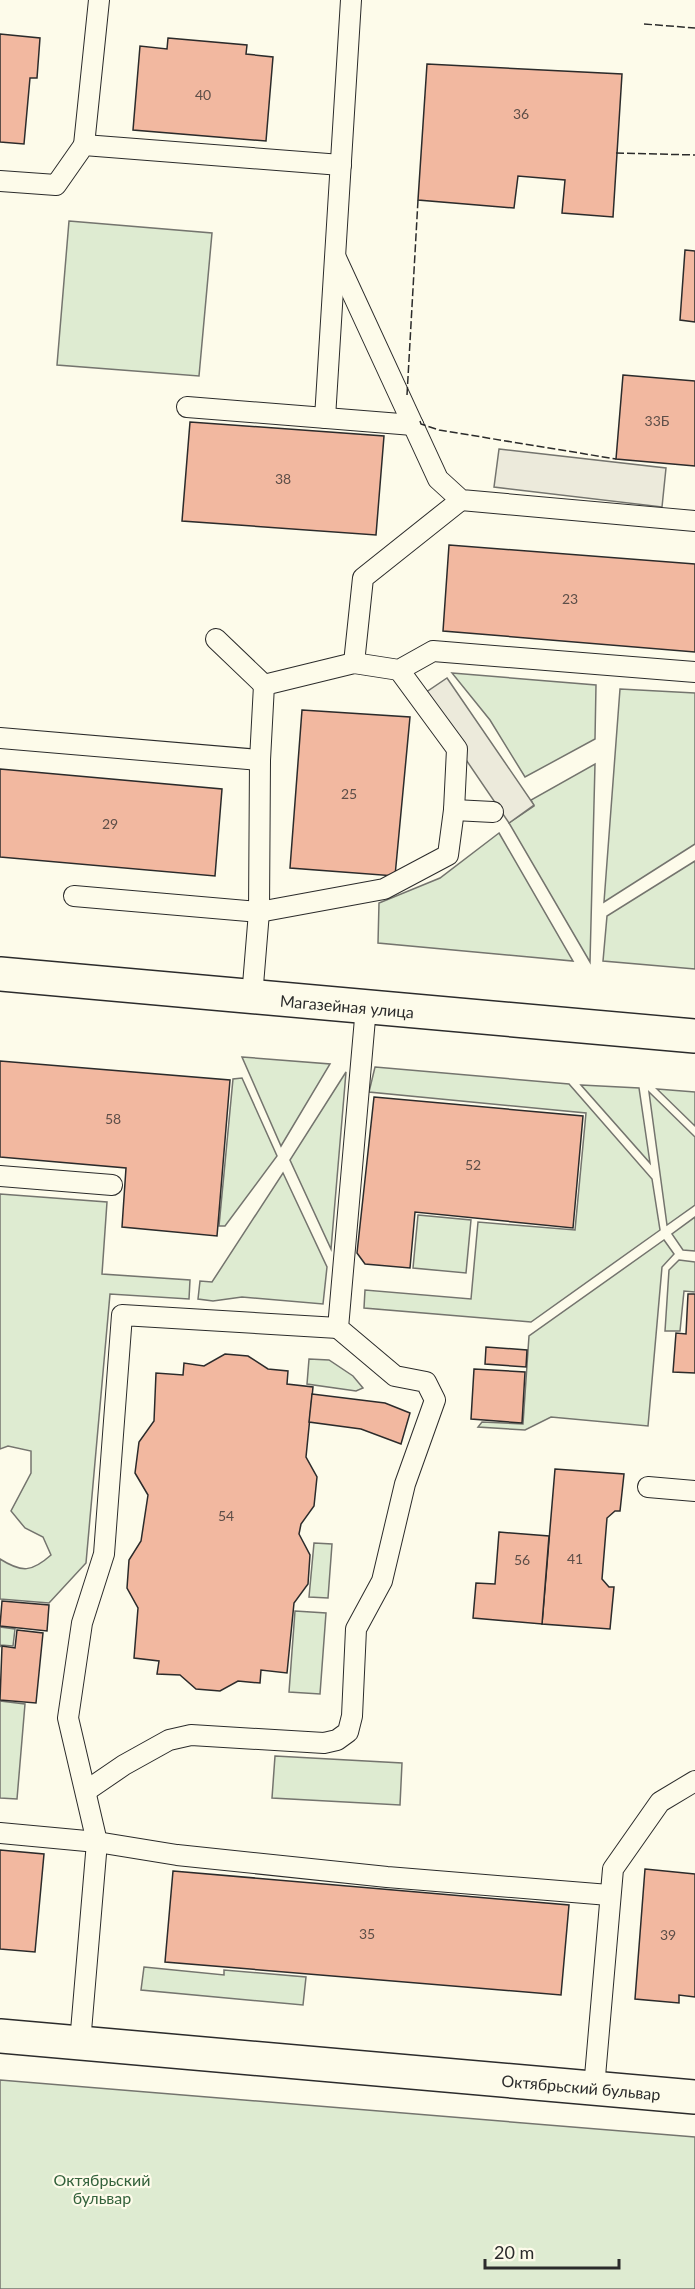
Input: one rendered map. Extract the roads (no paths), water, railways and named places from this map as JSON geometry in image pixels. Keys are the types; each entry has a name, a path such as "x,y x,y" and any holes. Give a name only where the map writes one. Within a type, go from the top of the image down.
{"street":[{"name":"Магазейная улица","path":"0,974 695,1036"},
{"name":"Октябрьский бульвар","path":"0,2036 695,2097"}],"lane":[{"path":"0,181 56,185 84,145 99,0"},
{"path":"325,418 351,0"},
{"path":"84,145 341,165"},
{"path":"336,258 438,479 461,500 695,521"},
{"path":"187,407 413,425"},
{"path":"354,663 363,578 461,500"},
{"path":"216,639 264,686 260,760 259,912 252,997"},
{"path":"264,686 354,663 399,670 433,651 695,672"},
{"path":"74,896 259,912 384,889 448,855 454,810 457,749 399,670"},
{"path":"0,738 260,760"},
{"path":"454,810 494,812"},
{"path":"338,1328 366,1008"},
{"path":"0,1176 112,1185"},
{"path":"80,2043 97,1842 68,1718 82,1623 104,1554 122,1316 338,1328 395,1376 426,1382 435,1400 405,1484 381,1581 356,1629 352,1716 348,1732 337,1740 324,1743 191,1735 169,1740 124,1765 86,1791"},
{"path":"648,1487 695,1491"},
{"path":"594,2088 613,1869 660,1802 695,1781"},
{"path":"0,1833 97,1842 177,1855 387,1877 609,1895"}]}
